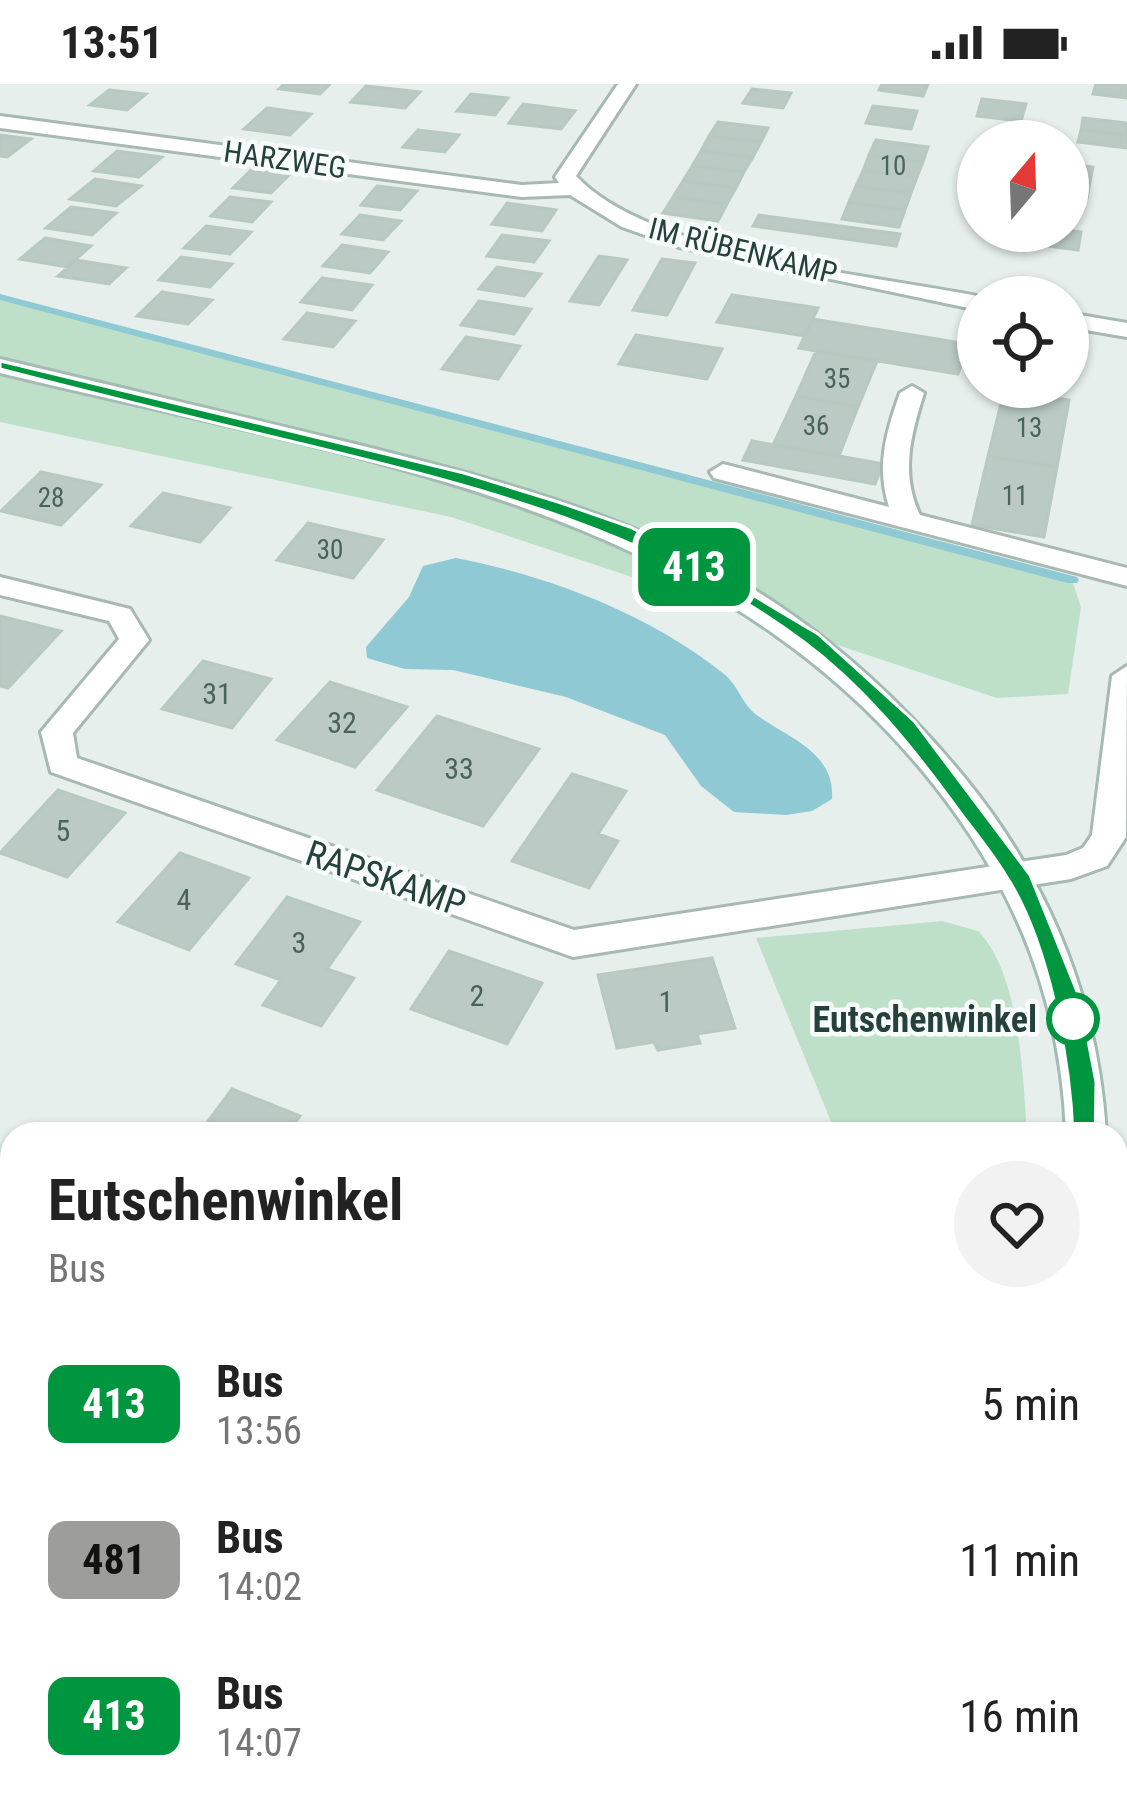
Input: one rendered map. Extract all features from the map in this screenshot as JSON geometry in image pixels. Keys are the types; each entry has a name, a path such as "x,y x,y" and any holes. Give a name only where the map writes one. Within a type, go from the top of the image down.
{"street":[{"path":"569,189 568,165 627,84"},
{"name":"HARZWEG","path":"0,122 522,191 569,189"},
{"name":"IM RÜBENKAMP","path":"569,189 594,207 680,240 957,298"},
{"path":"1089,324 1127,330"},
{"path":"0,366 458,477 624,531 755,600 861,680 959,790 1018,875 1068,999 1084,1082 1086,1122"},
{"path":"910,521 892,475 912,393"},
{"path":"723,472 1127,577"},
{"name":"RAPSKAMP","path":"0,586 120,616 134,640 57,732 62,764 573,944 1018,875"},
{"path":"1018,875 1071,867 1095,857 1109,837 1127,676"}],"green space":[{"path":"0,296 1072,580 1081,607 1068,694 997,698 451,517 0,422"},
{"path":"942,921 978,931 992,949 1011,999 1026,1122 831,1122 756,938"}],"water":[{"path":"456,558 562,587 664,633 729,679 753,712 819,759 831,783 832,799 812,811 786,815 734,812 701,786 665,735 566,697 453,670 405,669 367,658 366,647 409,597 423,566"}],"building":[{"path":"284,84 330,84 320,94 279,89"},
{"path":"882,84 928,84 923,96 879,90"},
{"path":"1096,84 1127,84 1127,98 1093,94"},
{"path":"366,86 420,92 405,108 351,102"},
{"path":"752,89 791,93 783,108 743,103"},
{"path":"109,90 146,94 127,110 90,105"},
{"path":"471,94 508,98 495,115 457,111"},
{"path":"982,99 1026,104 1021,120 977,116"},
{"path":"523,104 575,111 561,129 509,123"},
{"path":"873,106 917,111 911,129 866,123"},
{"path":"267,108 311,114 290,135 244,129"},
{"path":"1083,118 1127,123 1127,135 1089,131 1089,120"},
{"path":"718,122 768,128 761,142 709,136"},
{"path":"418,130 459,135 445,152 403,147"},
{"path":"1089,131 1127,135 1127,148 1089,143"},
{"path":"0,135 31,139 7,157 0,156"},
{"path":"709,136 761,142 753,157 701,151"},
{"path":"876,140 928,147 923,162 869,155"},
{"path":"117,151 162,157 139,177 94,171"},
{"path":"701,151 753,157 744,172 692,166"},
{"path":"869,155 923,162 917,177 863,171"},
{"path":"692,166 744,172 736,188 683,181"},
{"path":"252,169 290,174 271,193 233,188"},
{"path":"863,171 917,177 911,193 856,186"},
{"path":"95,179 141,186 116,206 70,199"},
{"path":"683,181 736,188 727,204 673,197"},
{"path":"377,186 417,191 400,210 361,205"},
{"path":"856,186 911,193 905,210 849,202"},
{"path":"230,197 271,202 252,222 211,216"},
{"path":"673,197 727,204 718,221 663,213"},
{"path":"849,202 905,210 899,227 842,219"},
{"path":"507,203 556,210 542,231 492,224"},
{"path":"71,207 116,213 92,235 46,228"},
{"path":"360,215 401,221 383,240 342,234"},
{"path":"759,215 900,234 896,246 753,226"},
{"path":"206,226 251,232 230,254 184,248"},
{"path":"502,235 549,241 534,262 487,256"},
{"path":"45,238 91,246 67,267 20,259"},
{"path":"342,245 388,252 370,273 323,266"},
{"path":"599,256 627,260 599,305 570,301"},
{"path":"181,257 232,264 210,287 159,280"},
{"path":"662,259 695,263 667,315 633,310"},
{"path":"76,260 126,268 109,284 58,276"},
{"path":"497,267 541,274 524,296 479,289"},
{"path":"322,278 372,285 352,310 301,302"},
{"path":"162,292 212,300 188,324 137,316"},
{"path":"732,295 818,308 805,336 717,322"},
{"path":"479,301 531,309 514,334 461,325"},
{"path":"307,313 355,321 333,347 284,339"},
{"path":"813,319 957,342 957,374 799,348"},
{"path":"636,335 722,349 707,379 619,364"},
{"path":"466,337 520,346 498,379 442,369"},
{"path":"816,351 877,361 858,407 796,396"},
{"path":"796,396 858,407 839,456 773,445"},
{"path":"1000,408 1068,408 1057,467 988,456"},
{"path":"752,441 883,464 875,484 743,460"},
{"path":"988,456 1057,467 1044,537 972,525"},
{"path":"41,472 101,485 61,525 1,511"},
{"path":"163,493 230,508 200,542 131,526"},
{"path":"308,523 383,540 353,578 277,560"},
{"path":"0,616 61,631 8,688 0,686"},
{"path":"203,661 271,679 232,728 162,709"},
{"path":"330,682 407,707 355,767 277,740"},
{"path":"437,716 539,749 483,826 377,790"},
{"path":"572,774 626,791 598,834 618,841 589,888 512,861"},
{"path":"58,790 125,813 67,877 0,853"},
{"path":"180,853 249,878 189,950 118,922"},
{"path":"287,897 360,922 327,969 354,978 321,1026 263,1005 281,980 236,964"},
{"path":"449,951 542,983 507,1044 411,1009"},
{"path":"712,958 735,1028 697,1034 700,1043 658,1050 654,1042 617,1048 598,975"},
{"path":"232,1089 300,1116 296,1122 207,1122"}],"waterway":[{"path":"0,297 1072,580"}],"bus line":[{"name":"413","path":"0,366 458,477 552,506 624,531 755,600 812,638 908,727 1018,875 1068,999 1084,1082 1086,1122"}],"place":[{"name":"Eutschenwinkel","path":"1073,1019"}]}
